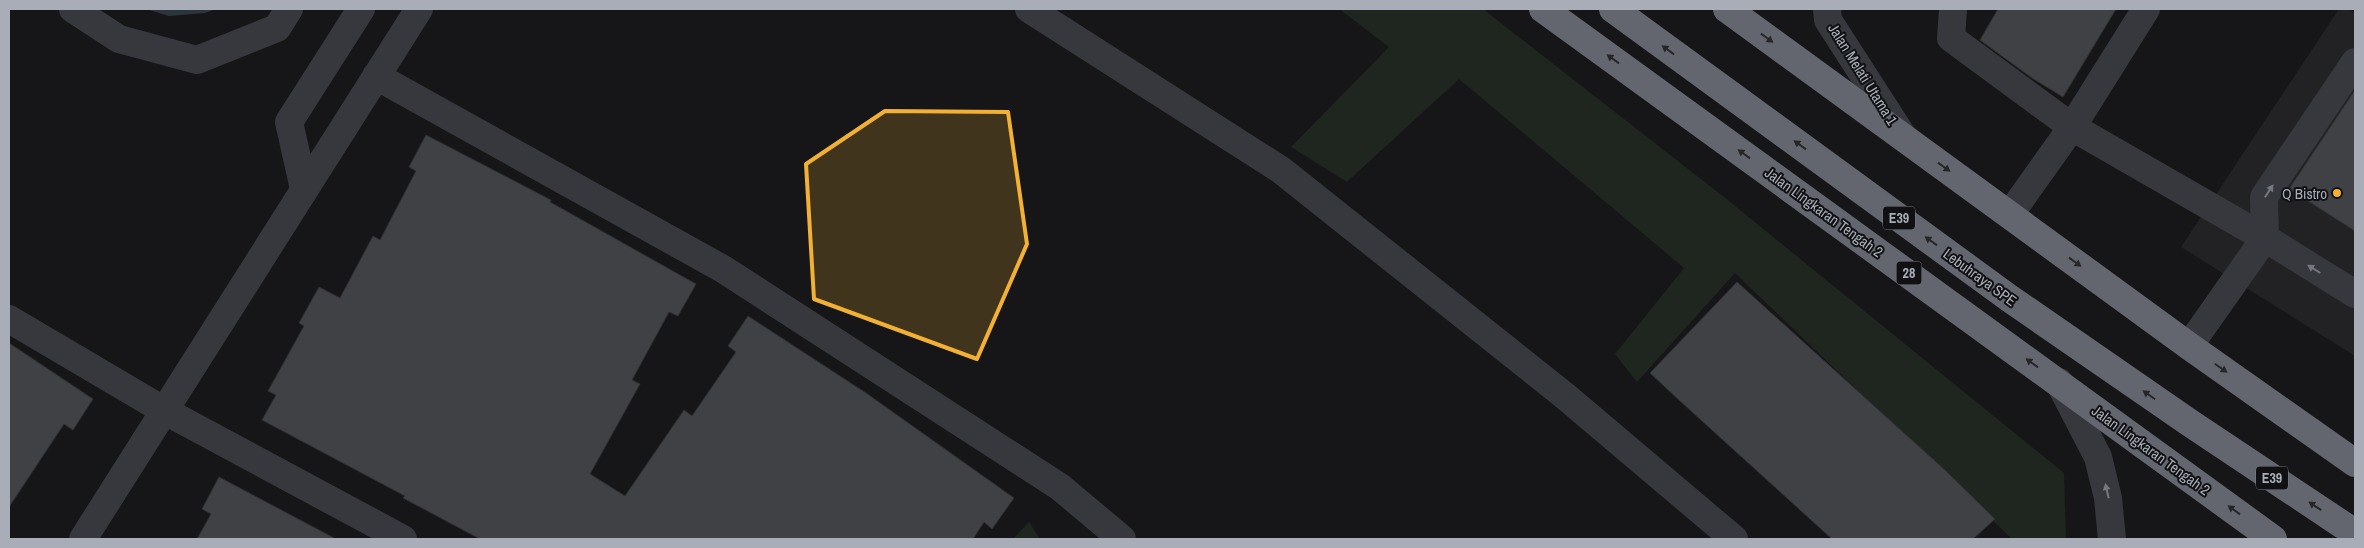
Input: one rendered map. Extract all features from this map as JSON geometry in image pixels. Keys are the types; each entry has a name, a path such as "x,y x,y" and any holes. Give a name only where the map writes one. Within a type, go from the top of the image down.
{"highway":[{"name":"Jalan Lingkaran Tengah 2","path":"1543,9 2273,539"},
{"name":"Lebuhraya SPE","path":"1613,9 2008,298 2355,533"},
{"path":"1727,9 2189,346 2355,463"}],"street":[{"path":"73,9 119,39 197,60 277,28 289,9"},
{"path":"304,189 289,122 361,9"},
{"path":"82,539 419,9"},
{"path":"1029,9 1281,170 1565,396 1734,539"},
{"name":"Jalan Melati Utama 1","path":"1827,9 1828,20 1904,138"},
{"path":"1953,9 1951,38 2072,128 2265,238 2355,294"},
{"path":"2010,214 2072,128 2146,9"},
{"path":"2189,346 2265,238 2264,198 2355,62"},
{"path":"376,76 723,270 1060,487 1122,539"},
{"path":"9,319 165,411 403,539"},
{"path":"2059,382 2098,456 2108,498 2112,539"}],"highlighted area":[{"path":"885,111 1008,112 1027,244 977,359 814,299 806,164"}],"shaded area":[{"path":"146,9 216,9 205,13 169,16"},
{"path":"1339,9 1483,9 1724,197 2064,473 2066,539 2012,539 1735,273 1637,382 1615,354 1684,268 1459,79 1347,182 1291,147 1389,47"},
{"path":"2339,9 2349,9 2355,13 2355,356 2181,247"},
{"path":"1029,522 1040,539 1013,539"}],"building":[{"path":"1998,9 2116,9 2063,97 2032,78 1980,40"},
{"path":"2355,90 2355,231 2289,189"},
{"path":"426,135 551,200 550,202 696,284 678,316 669,312 632,380 640,384 590,474 625,496 684,410 692,416 736,352 728,346 748,316 866,393 1014,498 992,529 984,522 973,539 480,539 403,498 405,496 262,420 276,395 268,391 304,326 299,323 319,287 340,298 373,236 380,240 416,171 409,167"},
{"path":"1737,282 1945,470 1995,519 1973,539 1832,539 1680,401 1650,373"},
{"path":"9,343 93,399 73,430 64,424 9,507"},
{"path":"219,477 336,539 197,539 211,514 202,509"}],"place":[{"name":"Q Bistro","path":"2337,193"}]}
